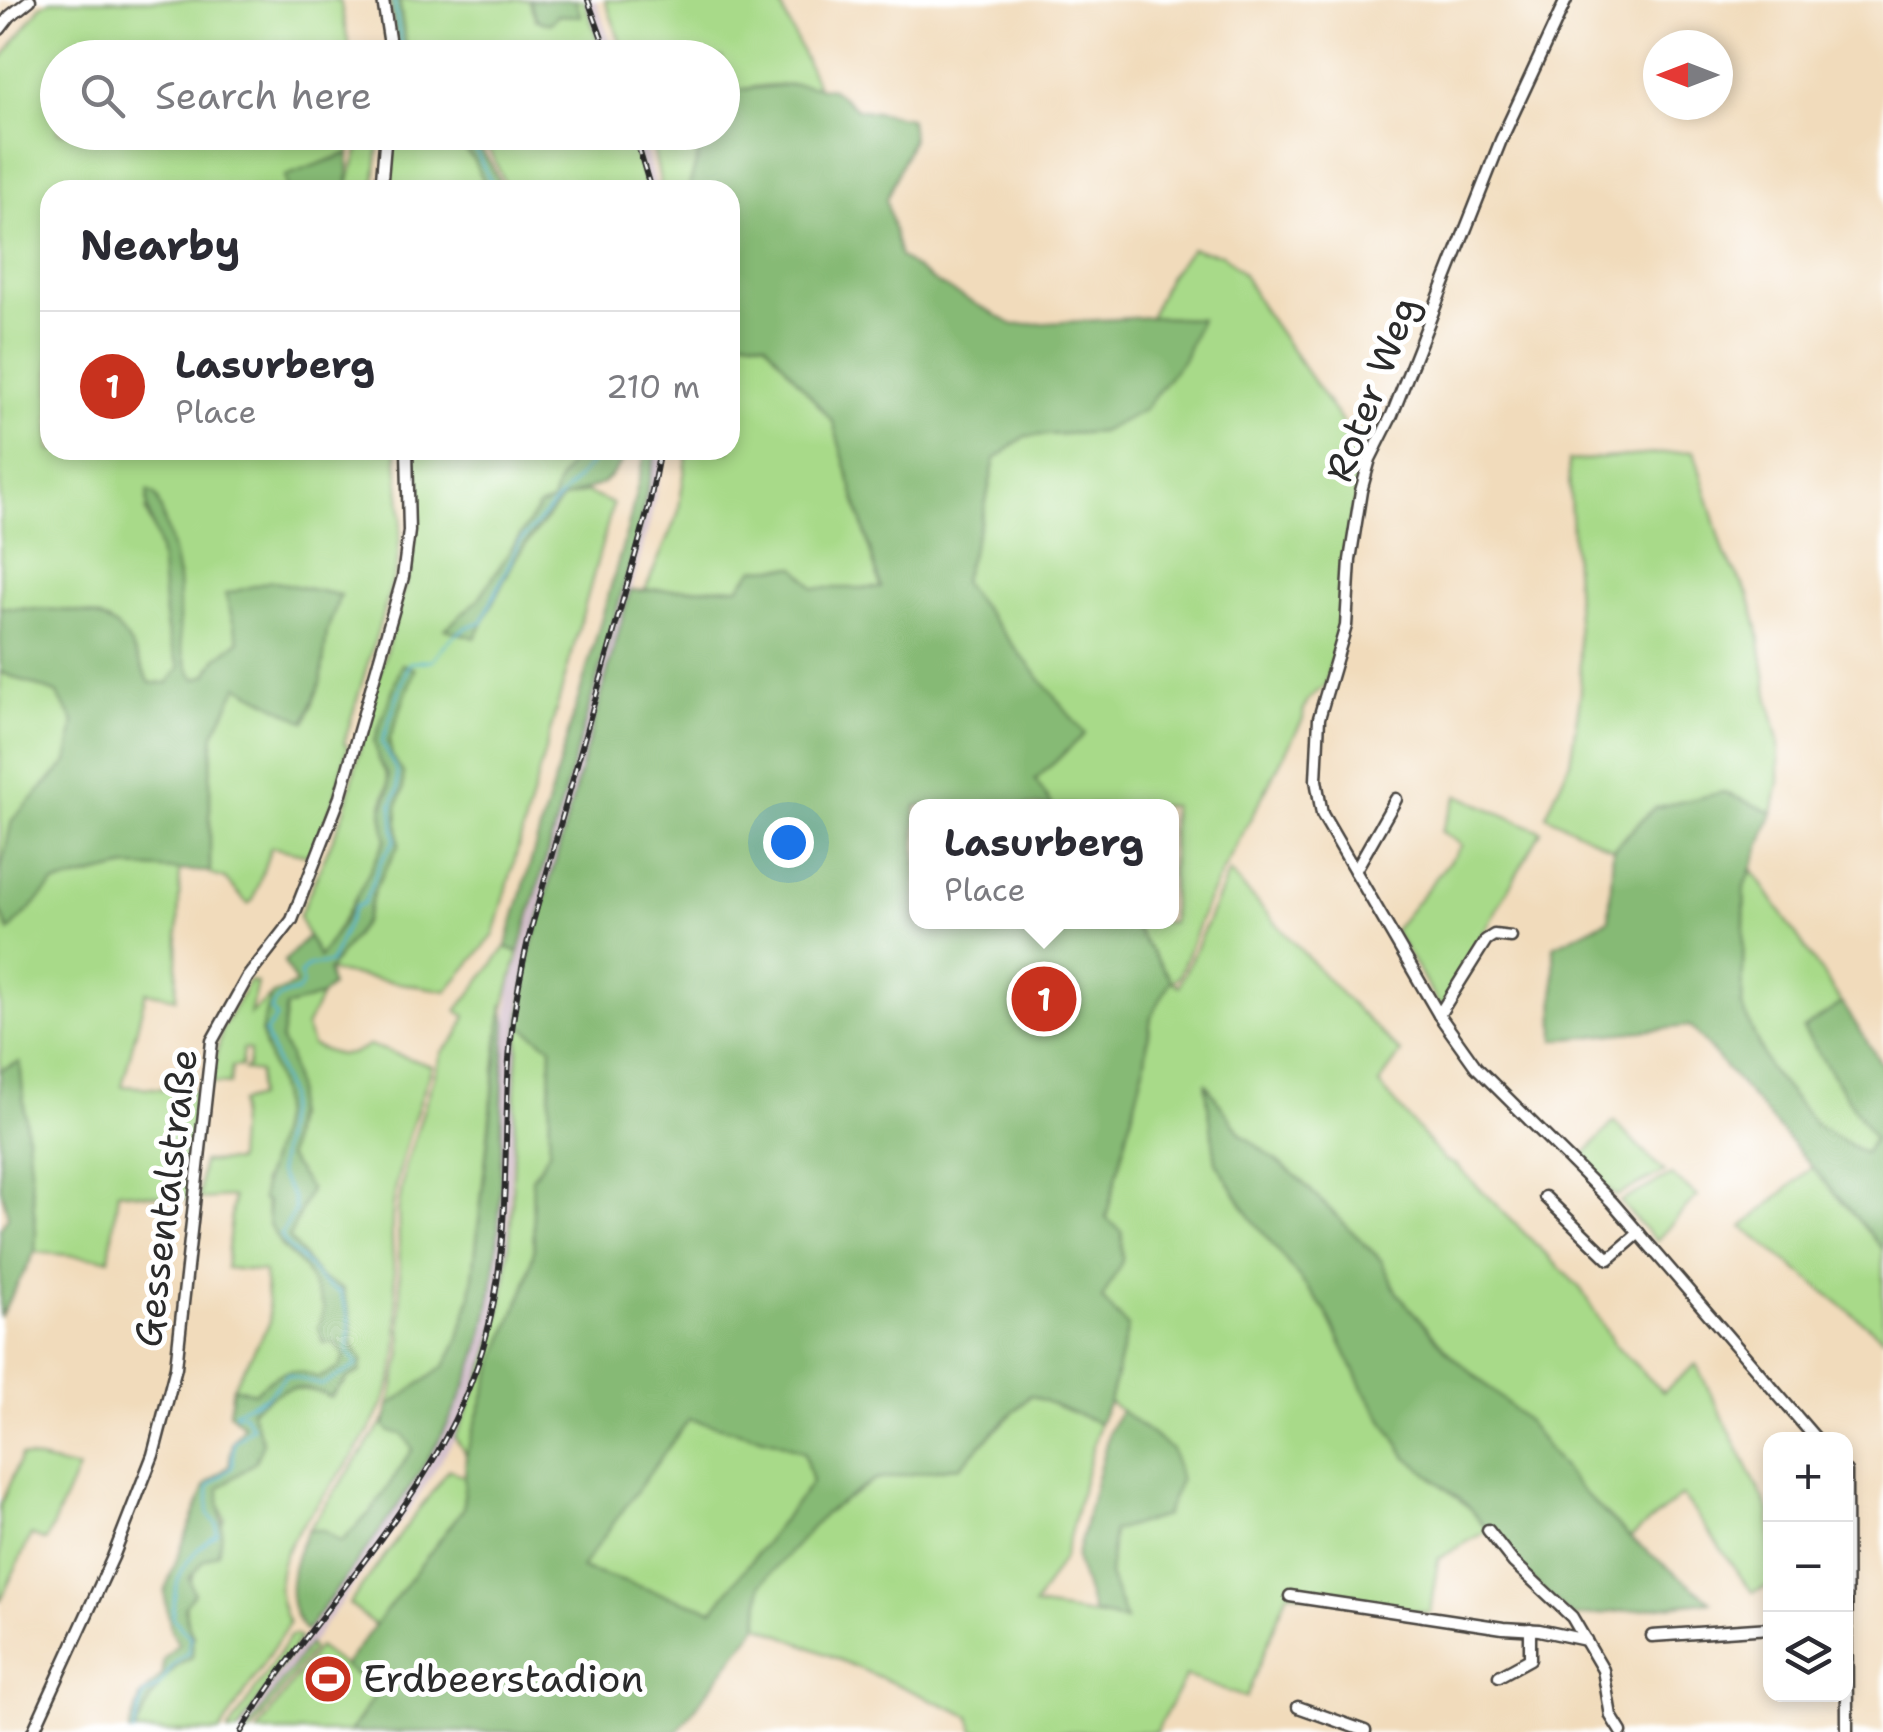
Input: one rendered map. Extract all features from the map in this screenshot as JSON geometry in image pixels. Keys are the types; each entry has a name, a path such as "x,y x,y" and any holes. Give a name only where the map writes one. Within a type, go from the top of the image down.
{"street":[{"path":"0,30 30,0"},
{"path":"383,0 389,40"},
{"name":"Roter Weg","path":"1566,0 1501,140 1392,415 1370,458 1350,560 1346,626 1319,718 1316,780 1322,814 1439,1016 1476,1068 1612,1202 1810,1432"},
{"path":"382,180 384,150"},
{"name":"Gessentalstraße","path":"33,1732 120,1540 153,1454 176,1367 212,1040 247,978 292,920 340,797 392,624 409,531 407,460"},
{"path":"1355,870 1396,798"},
{"path":"1439,1016 1486,940 1494,936 1511,937"},
{"path":"1545,1198 1608,1258 1639,1233"},
{"path":"1846,1522 1847,1612"},
{"path":"1488,1530 1513,1562 1572,1617 1603,1670 1611,1716 1620,1732"},
{"path":"1290,1596 1586,1640"},
{"path":"1652,1636 1763,1628"},
{"path":"1499,1676 1530,1659 1530,1629"},
{"path":"1847,1702 1847,1732"},
{"path":"1298,1707 1367,1731"},
{"path":"1356,1732 1367,1731"}],"shaded area":[{"path":"584,0 596,0 610,40 598,40"},
{"path":"635,150 646,150 654,180 644,180"},
{"path":"654,460 664,460 522,995 507,1260 499,1318 487,1360 455,1438 413,1505 246,1732 237,1732 427,1462 454,1412 476,1355 488,1304 498,1224 502,1075 510,990 635,547"}],"green space":[{"path":"51,0 340,0 348,40 40,40 40,150 349,150 285,176 286,180 40,180 40,460 397,460 402,516 397,566 344,743 348,746 335,798 312,856 271,847 253,900 248,904 225,879 210,874 214,734 238,685 306,721 321,681 327,631 340,595 226,595 239,641 217,658 207,675 196,680 185,665 178,639 178,575 145,509 157,540 165,620 180,667 167,684 150,683 123,634 97,617 64,610 0,607 0,61 40,7"},
{"path":"389,0 399,0 405,40 396,40"},
{"path":"399,0 529,0 536,20 557,15 580,16 575,0 584,0 598,40 405,40"},
{"path":"529,0 575,0 581,16 558,15 551,23 541,22"},
{"path":"605,0 778,0 818,87 769,85 740,91 740,40 620,40"},
{"path":"796,84 832,89 857,109 910,118 912,139 886,200 900,257 935,282 1014,325 1150,317 1200,319 1184,358 1144,410 1101,432 1026,436 995,459 962,582 1085,734 1035,780 1048,799 909,799 909,929 1136,929 1171,980 1151,1017 1144,1067 1106,1218 1122,1232 1122,1261 1102,1299 1128,1327 1109,1402 1099,1423 1030,1395 960,1466 875,1480 825,1513 761,1584 758,1625 677,1732 350,1732 378,1691 344,1666 463,1509 466,1455 496,1358 525,1287 534,1250 532,1178 549,1152 551,1047 520,1025 529,957 630,591 739,587 754,569 796,567 814,588 881,588 833,422 765,342 740,338 740,180 691,180 700,150 740,150 740,90","holes":["689,1419 804,1452 812,1482 713,1610 581,1568"]},
{"path":"358,150 378,150 375,180 349,180"},
{"path":"389,150 466,150 483,180 387,180"},
{"path":"466,150 481,150 498,180 483,180"},
{"path":"489,150 635,150 644,180 503,180"},
{"path":"654,150 700,150 691,180 660,180"},
{"path":"349,153 348,180 286,180 285,176"},
{"path":"1191,249 1222,254 1242,273 1264,311 1367,458 1352,512 1343,627 1324,687 1306,704 1303,719 1207,901 1179,977 1172,981 1179,986 1229,872 1401,1053 1379,1084 1444,1160 1456,1165 1581,1289 1614,1344 1663,1392 1696,1364 1763,1498 1763,1588 1752,1592 1682,1495 1630,1538 1578,1487 1524,1418 1447,1351 1397,1293 1381,1260 1296,1176 1240,1133 1206,1084 1249,1215 1325,1310 1364,1390 1407,1457 1470,1508 1488,1530 1438,1559 1430,1613 1288,1592 1246,1698 1186,1676 1156,1732 974,1732 970,1716 758,1625 761,1584 825,1513 875,1480 960,1466 1031,1395 1099,1423 1064,1557 1034,1606 1125,1620 1109,1576 1113,1530 1165,1516 1172,1450 1109,1402 1128,1327 1102,1298 1122,1261 1106,1218 1144,1067 1151,1017 1171,980 1136,929 1179,929 1179,799 1048,799 1035,780 1084,734 962,582 995,459 1026,436 1101,432 1199,319 1150,317 1169,276"},
{"path":"740,338 765,342 833,422 881,589 813,588 796,567 754,569 740,587 645,590 678,514 686,460 740,460"},
{"path":"1694,451 1725,555 1749,595 1758,628 1779,741 1779,782 1773,813 1724,792 1654,808 1613,849 1546,815 1570,762 1581,691 1568,461"},
{"path":"413,460 571,460 552,502 539,507 478,600 446,629 475,638 516,557 562,499 586,492 613,504 494,935 447,991 328,971 365,921 375,888 399,845 397,807 403,773 392,756 389,741 399,709 402,664 379,761 388,783 382,812 386,835 377,859 319,958 299,917 345,810 409,572 415,533"},
{"path":"571,460 623,460 602,484 562,499 516,557 475,638 445,629 478,600 539,507 552,502"},
{"path":"644,460 654,460 635,547 519,952 506,947 627,531"},
{"path":"148,491 156,496 171,543 179,586 180,640 195,679 207,675 217,658 239,641 225,594 271,581 340,595 327,631 321,681 305,722 238,686 214,734 210,872 127,867 54,884 9,931 0,909 0,873 12,820 68,762 74,721 56,693 0,672 0,607 64,610 97,617 123,634 150,683 168,683 180,667 166,622"},
{"path":"402,664 415,669 389,741 392,756 403,773 397,807 399,845 375,888 365,921 328,971 331,986 321,996 286,1007 281,1041 289,1056 296,1092 287,1157 310,1189 289,1238 320,1278 343,1289 352,1323 353,1348 362,1359 360,1372 348,1377 331,1397 307,1389 289,1389 251,1410 263,1442 255,1462 219,1488 222,1526 218,1553 203,1561 189,1578 194,1593 184,1607 192,1637 192,1657 164,1679 135,1732 129,1732 140,1698 163,1674 163,1660 178,1643 171,1630 164,1592 206,1484 229,1466 232,1442 244,1426 229,1412 233,1387 254,1393 269,1380 290,1371 318,1378 338,1369 345,1356 336,1343 323,1343 319,1327 324,1307 304,1268 282,1246 269,1224 267,1201 262,1200 281,1109 262,1030 271,996 296,984 284,962 308,936 319,957 344,921 386,839 382,811 389,790 388,776 374,741"},
{"path":"0,672 56,693 74,721 68,762 37,793 0,873"},
{"path":"1724,792 1773,813 1745,886 1742,1007 1769,1069 1816,1125 1864,1153 1874,1139 1803,1029 1842,1003 1883,1066 1883,1249 1690,1026 1555,1040 1554,946 1609,919 1613,849 1654,808"},
{"path":"1458,795 1541,831 1441,1008 1394,930 1462,845 1441,831"},
{"path":"127,867 180,870 176,998 146,992 122,1086 198,1091 188,1200 118,1191 109,1259 35,1252 20,1062 0,1070 0,909 9,931 54,884"},
{"path":"1752,869 1842,1003 1803,1029 1875,1139 1864,1153 1816,1125 1769,1069 1742,1007 1745,886"},
{"path":"506,947 519,952 500,1022 471,1295 458,1341 445,1366 389,1406 402,1353 398,1211 405,1168 442,1052 457,1037 466,1016 457,1011"},
{"path":"249,981 257,983 250,1014 271,996 261,1032 281,1088 274,1153 262,1182 269,1224 281,1246 304,1268 324,1308 320,1327 345,1356 338,1369 318,1378 254,1393 233,1387 270,1322 264,1272 226,1268 233,1197 199,1199 202,1162 236,1161 240,1102 257,1097 259,1072 244,1070 250,1050 243,1049 241,1066 232,1067 230,1084 211,1083 222,1030"},
{"path":"321,996 306,1027 312,1045 341,1055 369,1045 432,1066 404,1152 393,1206 398,1333 394,1371 372,1427 286,1553 279,1586 289,1623 220,1732 135,1732 154,1694 194,1637 187,1621 187,1591 225,1519 218,1501 219,1488 255,1462 263,1442 250,1410 285,1387 320,1392 343,1385 348,1377 360,1372 362,1359 351,1335 343,1289 320,1278 289,1238 310,1189 287,1157 294,1116 289,1056 281,1041 286,1007"},
{"path":"503,1004 506,1024 496,1254 484,1329 471,1371 454,1411 410,1488 306,1631 293,1607 291,1581 308,1530 323,1530 341,1542 371,1512 413,1449 403,1434 390,1432 385,1426 389,1406 445,1366 458,1341 471,1295"},
{"path":"520,1025 551,1047 549,1152 532,1178 534,1250 525,1287 496,1358 466,1455 455,1438 491,1348 505,1280"},
{"path":"20,1062 35,1252 0,1317 0,1229 8,1216 0,1186 0,1070"},
{"path":"1205,1082 1240,1133 1296,1176 1381,1260 1397,1293 1447,1351 1524,1418 1578,1487 1630,1538 1711,1601 1572,1617 1513,1562 1470,1508 1407,1457 1364,1390 1325,1310 1249,1215 1216,1162"},
{"path":"1614,1122 1664,1172 1616,1196 1578,1161"},
{"path":"1812,1167 1883,1249 1883,1338 1743,1227"},
{"path":"1671,1175 1697,1196 1656,1241 1620,1202"},
{"path":"1120,1410 1172,1450 1180,1480 1165,1516 1113,1531 1109,1576 1126,1620 1093,1613 1076,1558 1109,1432"},
{"path":"689,1418 804,1452 812,1482 713,1611 580,1568"},
{"path":"385,1420 385,1426 403,1434 414,1449 371,1512 341,1542 323,1531 308,1530"},
{"path":"21,1456 78,1469 46,1541 31,1535 0,1602 0,1506"},
{"path":"449,1469 465,1477 463,1509 376,1626 349,1604"},
{"path":"290,1636 300,1638 237,1732 228,1732"},
{"path":"309,1644 312,1649 251,1732 246,1732"},
{"name":"Erdbeerstadion","path":"318,1647 378,1691 349,1732 257,1732"}],"waterway":[{"path":"394,0 400,40"},
{"path":"475,150 490,180"},
{"path":"133,1732 145,1694 160,1685 188,1652 190,1637 173,1618 175,1592 189,1560 217,1534 217,1524 208,1514 209,1486 232,1467 234,1442 252,1427 244,1414 235,1411 266,1397 287,1375 322,1385 358,1365 348,1351 350,1322 340,1292 322,1282 281,1235 295,1210 293,1198 278,1172 288,1096 265,1033 276,1018 271,1010 281,996 298,992 303,983 300,974 308,966 330,963 355,907 364,903 381,861 395,840 392,804 398,790 397,772 382,742 409,663 433,660 454,636 482,622 519,543 594,460"}],"railway":[{"path":"588,0 602,40"},
{"path":"639,150 648,180"},
{"path":"241,1732 413,1492 469,1389 487,1333 499,1266 509,1060 528,940 649,506 658,460"}],"place":[{"name":"Lasurberg","path":"1044,999"},
{"name":"Erdbeerstadion","path":"328,1679"}]}
